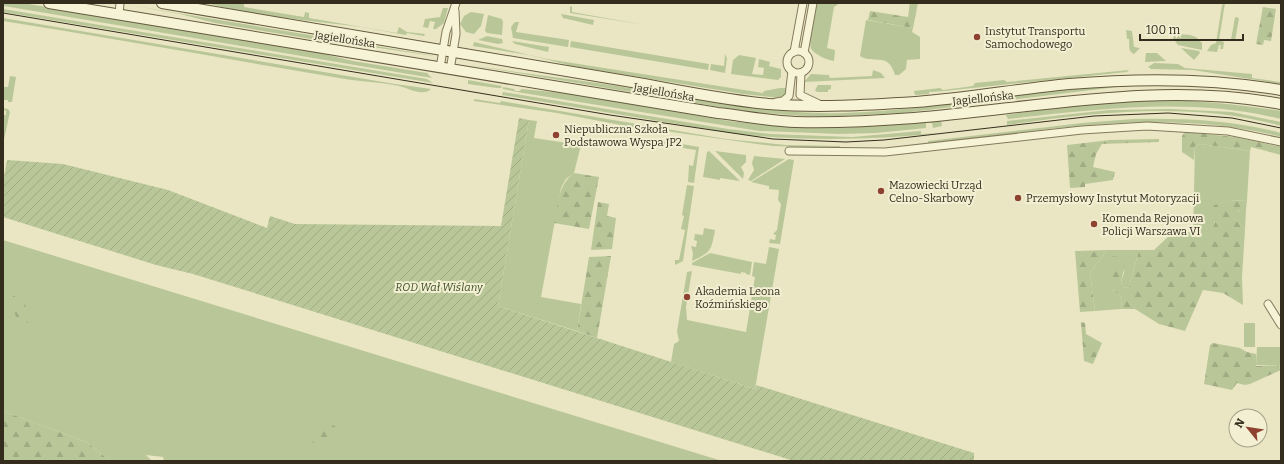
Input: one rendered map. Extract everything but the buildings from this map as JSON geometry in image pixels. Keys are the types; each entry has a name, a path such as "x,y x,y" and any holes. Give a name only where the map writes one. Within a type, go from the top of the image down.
{"main road":[{"name":"Jagiellońska","path":"49,3 718,113 795,122 864,121 915,118 1137,95 1209,95 1281,104"},
{"name":"Jagiellońska","path":"162,3 720,99 768,104 823,105 921,102 1069,84 1137,80 1222,82 1281,90"}],"street":[{"path":"119,15 120,3"},
{"path":"803,3 794,52 787,61 788,67 792,72 801,73 806,69 809,63 804,53 813,3"},
{"path":"445,69 448,51 456,29 455,5"},
{"path":"794,52 804,53"},
{"path":"768,104 783,101 788,97 792,72"},
{"path":"801,73 800,95 823,105"},
{"path":"789,151 885,152 1082,130 1146,126 1228,131 1281,142"},
{"path":"1268,304 1281,325"}],"green space":[{"path":"4,3 23,3 320,53 353,61 427,73 432,78 4,6"},
{"path":"206,3 244,3 244,7 304,17 305,12 309,13 309,18 397,33 399,27 407,32 425,34 424,36 407,33 406,35 353,26 275,17"},
{"path":"816,3 840,3 834,7 827,48 835,50 834,61 826,59 812,50 810,41 811,28"},
{"path":"910,3 918,3 913,28 868,20 870,11 908,17"},
{"path":"1225,3 1219,40 1224,42 1223,49 1220,49 1221,45 1219,45 1217,52 1207,51 1211,45 1216,43 1222,5"},
{"path":"129,5 434,56 347,45 215,23 180,14"},
{"path":"570,6 572,7 572,12 645,25 570,13"},
{"path":"1263,7 1276,9 1271,41 1264,40 1263,45 1256,44"},
{"path":"443,8 448,8 444,23 436,29 433,29 435,22 430,21 428,28 423,27 425,19 440,17"},
{"path":"3,9 427,79 433,83 3,12"},
{"path":"471,12 484,14 481,26 474,34 466,32 460,24 464,16"},
{"path":"561,14 594,20 593,25 563,18"},
{"path":"488,15 502,19 502,35 487,33 485,31"},
{"path":"1235,17 1239,18 1235,41 1231,40"},
{"path":"3,18 431,89 420,92 399,86 345,79 3,21"},
{"path":"866,20 913,28 912,32 920,37 920,59 907,60 906,69 899,75 895,75 889,63 860,56"},
{"path":"515,22 519,22 516,32 569,40 568,47 513,38 511,27"},
{"path":"1126,30 1132,31 1134,47 1140,48 1134,54 1130,51 1129,39 1127,39"},
{"path":"1169,33 1196,37 1202,43 1202,50 1178,45"},
{"path":"487,36 502,39 503,43 498,44 478,40"},
{"path":"512,41 549,47 548,52 515,44"},
{"path":"571,41 709,64 708,70 570,47"},
{"path":"474,42 547,59 763,93 764,91 788,88 786,95 779,98 743,94 572,66 529,55 473,46"},
{"path":"1181,48 1199,51 1200,53 1194,60"},
{"path":"1146,53 1157,53 1166,61 1145,62"},
{"path":"725,54 727,58 725,73 710,70 711,64 724,66"},
{"path":"739,55 756,58 752,74 763,75 764,68 758,67 759,59 770,62 769,66 781,69 781,77 778,80 731,74 733,60"},
{"path":"1154,63 1178,64 1185,68 1252,74 1252,78 1280,82 1281,78 1281,84 1193,70 1151,69 1148,67"},
{"path":"470,65 739,106 791,112 817,113 843,113 916,108 1060,90 1133,85 903,113 804,116 750,112"},
{"path":"873,70 881,73 885,78 804,82 811,74 829,75 830,78 872,76"},
{"path":"1129,70 1127,72 929,92 929,94 915,95 914,91 940,88 943,90 973,86 975,83 1004,80 1007,82"},
{"path":"10,76 16,77 12,102 8,102 8,100 3,100 3,87 8,87"},
{"path":"468,80 502,86 501,88 497,88 468,84"},
{"path":"818,85 831,85 831,89 828,90 828,92 817,92 815,90"},
{"path":"503,87 514,89 515,91 520,91 521,89 564,93 729,121 786,127 842,128 941,121 942,126 933,128 932,123 926,123 926,128 876,133 839,134 759,131 517,92 503,89"},
{"path":"503,92 728,129 771,134 852,137 921,131 921,134 942,133 836,139 758,136 731,133 502,95"},
{"path":"474,99 500,103 501,101 726,139 786,145 840,146 840,151 835,148 772,146 658,130 658,132 557,113 474,101"},
{"path":"1172,100 1227,104 1281,111 1281,119 1247,112 1213,108 1179,107 1111,109 1008,119 1006,115 1083,104"},
{"path":"3,108 8,109 10,112 3,144 3,115 6,115 6,111 3,110"},
{"path":"1170,109 1232,112 1281,122 1281,126 1248,118 1214,113 1179,111 1110,113 1007,125 1007,121 1109,110"},
{"name":"ROD Wał Wiślany","path":"519,118 529,120 498,306 755,389 756,385 974,453 974,461 794,461 193,274 156,265 3,217 3,182 7,160 63,164 168,190 267,228 270,216 295,224 501,226"},
{"path":"1133,119 1208,121 1244,125 1281,133 1281,137 1237,128 1193,123 1149,122 1060,128 928,145 928,141 1082,123"},
{"path":"529,120 537,121 534,138 581,145 574,173 566,179 561,188 541,297 581,304 577,331 498,306"},
{"path":"1185,132 1235,137 1281,147 1281,155 1251,147 1250,151 1201,144 1195,146 1194,160 1182,152 1182,136"},
{"path":"653,139 699,147 694,183 688,182 689,165 693,166 696,150 638,141"},
{"path":"1159,139 1159,142 1102,144 1096,154 1093,167 1115,172 1113,180 1085,184 1085,187 1070,188 1067,145 1110,140"},
{"path":"1201,144 1250,151 1247,200 1229,201 1216,205 1213,230 1205,240 1193,236 1195,146"},
{"path":"709,151 740,181 703,177 707,152"},
{"path":"715,151 746,155 746,162 741,167 744,173 743,179"},
{"path":"754,156 785,159 751,181 748,180 754,170 752,163"},
{"path":"789,159 794,160 780,244 769,243 770,239 775,240 776,235 773,234 777,230 781,204 778,200 779,190 769,189 769,186 751,182"},
{"path":"574,173 599,177 589,229 554,223 562,189"},
{"path":"687,185 694,186 683,261 675,265 675,260 679,260 685,230 681,229 684,216 682,215"},
{"path":"1247,200 1246,209 1238,211 1235,219 1245,230 1242,277 1243,305 1223,293 1203,290 1185,331 1159,324 1135,309 1121,309 1122,298 1108,283 1109,259 1112,256 1118,257 1125,263 1121,283 1125,288 1129,287 1139,250 1154,250 1172,232 1193,232 1193,236 1198,238 1208,238 1215,222 1211,216 1214,205 1229,201"},
{"path":"598,202 609,204 607,216 616,218 612,249 591,250"},
{"path":"1244,208 1246,209 1245,230 1235,219 1236,213"},
{"path":"704,228 715,230 711,248 703,256 692,261 693,253 691,246 696,247 697,241 694,240 695,234 703,235"},
{"path":"3,240 722,461 164,461 163,457 146,455 152,461 110,461 88,443 3,411"},
{"path":"769,247 779,249 755,389 671,362 674,344 679,341 677,331 687,272 692,271 686,307 687,320 746,332 755,277 752,276 754,262 766,264"},
{"path":"1107,250 1139,250 1129,287 1125,288 1121,283 1125,269 1112,289 1122,298 1121,309 1095,311 1090,273"},
{"path":"1107,250 1090,273 1095,311 1080,312 1075,251"},
{"path":"710,253 752,262 750,275 741,272 741,274 692,265 692,263"},
{"path":"611,256 597,338 577,331 589,257"},
{"path":"12,295 26,302 25,308 32,315 30,323 18,321 10,303 10,297"},
{"path":"1081,322 1085,323 1086,334 1102,343 1093,364 1084,361"},
{"path":"1244,323 1255,323 1255,347 1244,347"},
{"path":"1213,343 1240,348 1247,352 1256,354 1256,366 1279,366 1281,370 1250,384 1245,385 1237,383 1232,390 1204,384 1210,345"},
{"path":"1257,347 1281,347 1281,366 1256,365"},
{"path":"3,411 88,443 110,461 3,461"},
{"path":"329,422 336,427 331,442 317,445 310,441 324,425"}],"tram line":[{"path":"3,13 610,115 773,139 846,142 884,140 1094,116 1168,113 1232,118 1281,128"}],"place":[{"name":"Instytut Transportu Samochodowego","path":"977,37"},
{"name":"Niepubliczna Szkoła Podstawowa Wyspa JP2","path":"556,135"},
{"name":"Mazowiecki Urząd Celno-Skarbowy","path":"881,191"},
{"name":"Przemysłowy Instytut Motoryzacji","path":"1018,198"},
{"name":"Komenda Rejonowa Policji Warszawa VI","path":"1094,224"},
{"name":"Akademia Leona Koźmińskiego","path":"687,297"}]}
